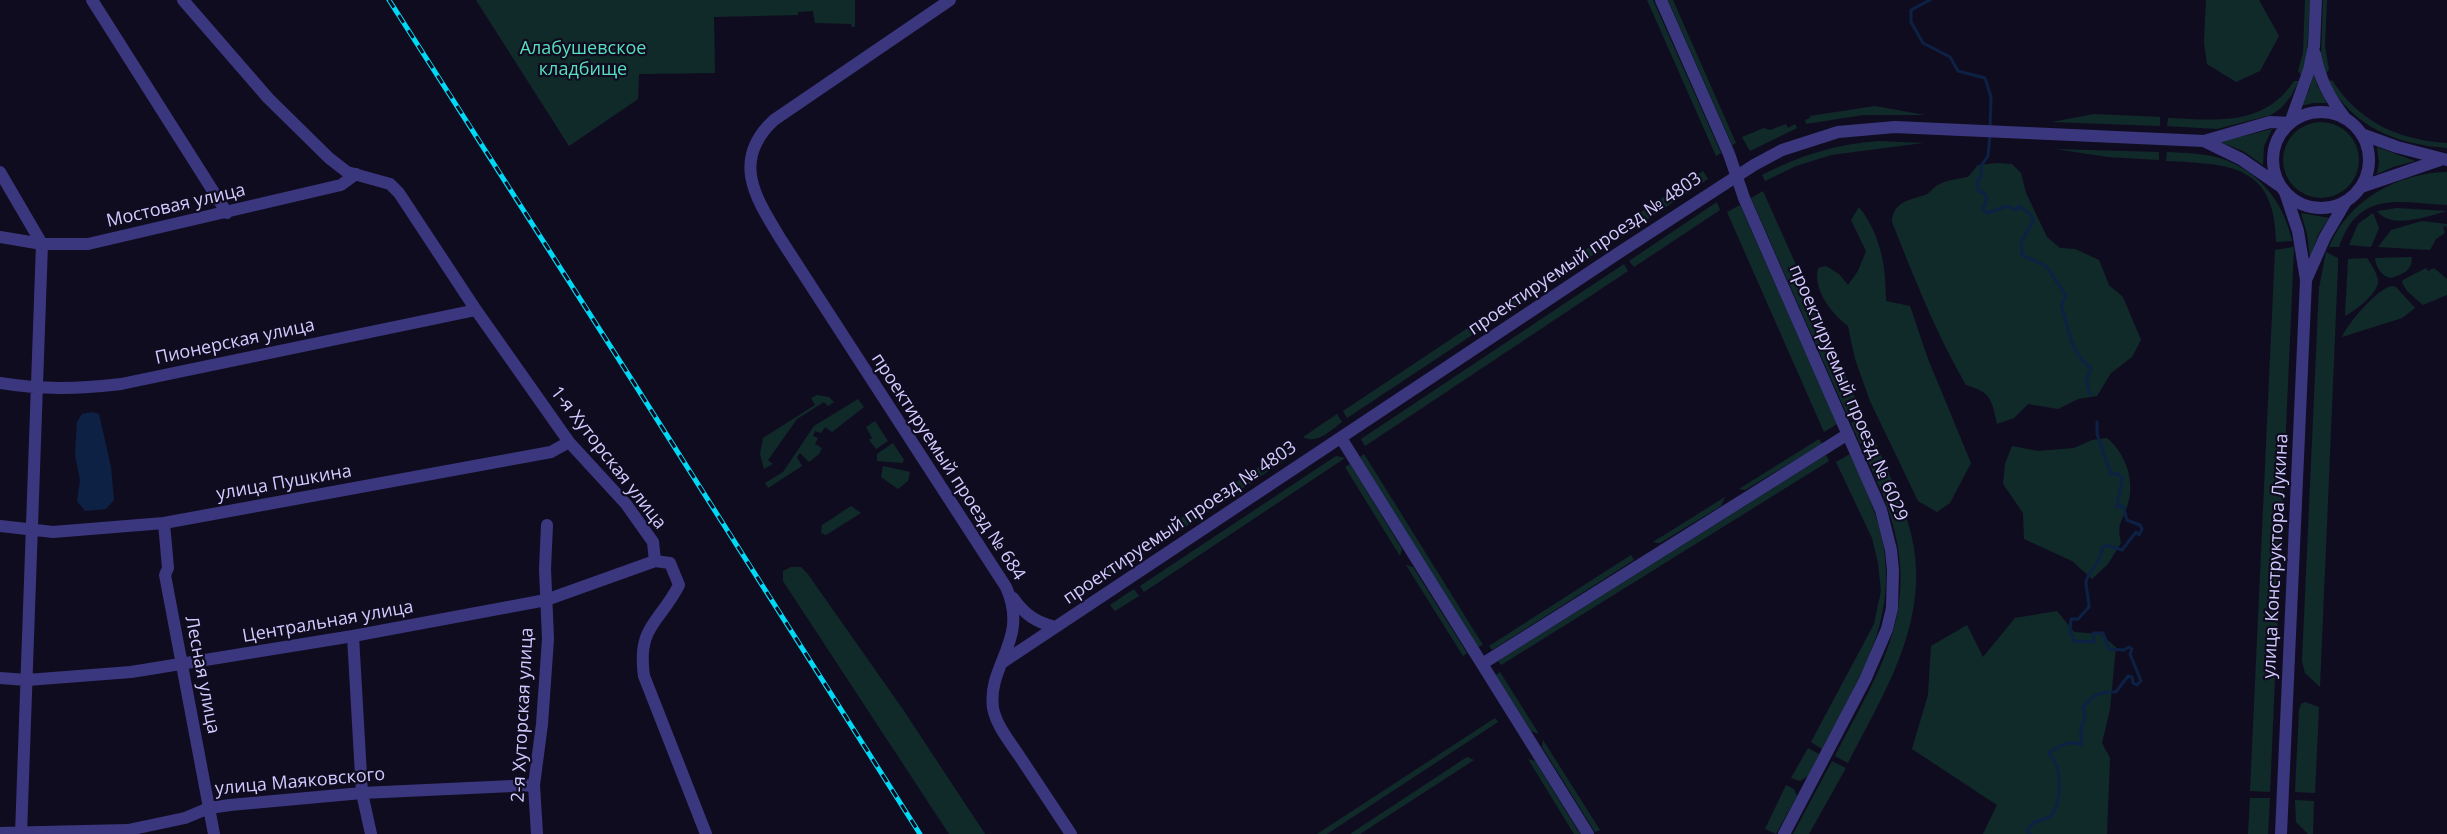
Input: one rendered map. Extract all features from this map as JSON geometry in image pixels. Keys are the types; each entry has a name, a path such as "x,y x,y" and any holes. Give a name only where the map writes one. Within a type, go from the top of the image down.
{"street":[{"path":"92,0 227,213"},
{"name":"1-я Хуторская улица","path":"183,0 268,98 328,158 347,172 390,184 399,194 476,310 569,442 626,504 653,542 655,561"},
{"name":"проектируемый проезд № 684","path":"950,0 774,120 762,131 755,143 751,158 751,182 760,206 1006,587 1015,611 1014,626 993,698 995,714 1012,745 1071,834"},
{"name":"проектируемый проезд № 6029","path":"1661,0 1737,176 1744,198 1881,510 1888,533 1893,570 1892,608 1881,647 1784,834"},
{"path":"2290,123 2306,81 2314,46 2316,0"},
{"path":"2314,46 2321,80 2332,101 2366,141 2368,170 2361,187 2345,203 2336,207 2315,208 2294,200 2283,190 2275,173 2274,150 2283,131 2300,117 2324,112 2346,119"},
{"name":"проектируемый проезд № 4803","path":"1003,662 1737,176 1782,150 1838,132 1895,127 2204,141 2270,122 2290,123"},
{"path":"2361,134 2444,160"},
{"name":"проектируемый проезд № 4803","path":"2204,141 2241,159 2283,190"},
{"path":"2361,187 2444,160"},
{"path":"0,172 42,244 21,834"},
{"name":"Мостовая улица","path":"0,237 42,244 88,244 341,185 356,174"},
{"name":"улица Конструктора Лукина","path":"2281,834 2306,280 2298,231 2283,190"},
{"name":"улица Конструктора Лукина","path":"2306,280 2325,237 2345,203"},
{"name":"Пионерская улица","path":"0,383 36,389 87,388 121,384 476,310"},
{"path":"1482,664 1848,434"},
{"path":"1341,438 1588,834"},
{"name":"улица Пушкина","path":"0,526 53,532 164,523 551,452 569,442"},
{"name":"Лесная улица","path":"164,523 168,568 165,575 214,834"},
{"name":"2-я Хуторская улица","path":"537,834 534,785 542,724 548,639 547,525"},
{"path":"655,561 670,563 679,585 645,638 641,655 644,676 706,834"},
{"name":"Центральная улица","path":"0,678 27,680 131,672 181,666 353,636 546,600 655,561"},
{"name":"проектируемый проезд № 4803","path":"1006,587 1027,615 1043,624 1056,627"},
{"path":"353,636 362,793 372,834"},
{"name":"улица Маяковского","path":"0,832 21,834 128,830 185,818 209,808 362,793 534,785"}],"green space":[{"name":"Алабушевское кладбище","path":"476,0 855,0 855,27 851,24 815,23 813,11 798,12 798,15 714,17 715,73 639,74 638,99 569,146"},
{"path":"1647,0 1653,0 1721,153 1716,156"},
{"path":"1668,0 1673,0 1736,143 1732,145"},
{"path":"2206,0 2259,0 2279,36 2260,71 2236,82 2207,64 2204,42"},
{"path":"2305,0 2310,0 2307,51 2302,76 2298,71 2303,53"},
{"path":"2323,0 2327,0 2325,46 2329,70 2325,74 2321,55"},
{"path":"2314,71 2317,85 2327,103 2299,106 2309,90"},
{"path":"2332,80 2354,107 2367,118 2396,133 2412,138 2447,143 2447,148 2411,142 2378,131 2351,111 2339,98 2328,82"},
{"path":"2294,81 2299,81 2291,96 2281,108 2271,115 2217,129 2167,126 2168,118 2204,120 2238,118 2254,113 2282,96"},
{"path":"1875,106 1925,115 1863,115 1806,124 1805,120 1810,116"},
{"path":"2094,114 2160,117 2160,126 2052,122"},
{"path":"2329,122 2342,128 2353,139 2359,152 2357,175 2342,192 2329,198 2313,198 2300,192 2285,175 2283,152 2289,139 2306,124"},
{"path":"1786,124 1788,128 1795,124 1797,128 1750,151 1742,137 1764,128 1770,130"},
{"path":"2272,129 2264,146 2263,165 2243,151 2220,142"},
{"path":"1879,141 1923,143 1831,155 1796,166 1765,181 1762,175 1819,152"},
{"path":"2377,147 2415,161 2377,174 2379,163"},
{"path":"2055,149 2159,152 2159,160 2108,157"},
{"path":"2167,152 2216,157 2248,172 2259,181 2276,202 2283,214 2292,241 2276,242 2274,216 2267,197 2258,183 2245,173 2229,167 2210,164 2166,161"},
{"path":"2012,164 2021,173 2026,193 2047,237 2060,248 2075,249 2099,260 2109,285 2123,297 2141,340 2132,357 2111,373 2097,396 2078,399 2058,409 2028,404 2014,418 1997,424 1989,398 1981,391 1966,385 1955,366 1926,305 1892,222 1895,210 1908,200 1927,194 1944,182 1968,177 1978,165"},
{"path":"1703,171 1708,179 1616,240 1611,232"},
{"path":"2447,172 2447,205 2396,202 2369,208 2357,216 2347,229 2339,247 2329,247 2349,215 2377,192 2411,177"},
{"path":"1763,191 1862,413 1849,419 1751,198"},
{"path":"1717,202 1720,210 1634,267 1629,261"},
{"path":"1740,205 1837,424 1824,432 1727,212"},
{"path":"1859,207 1872,229 1881,252 1886,301 1910,306 1928,359 1971,463 1950,503 1937,512 1918,501 1870,401 1855,359 1848,326 1835,315 1818,285 1818,268 1826,266 1839,274 1848,285 1858,271 1866,251 1851,220"},
{"path":"2397,208 2447,211 2400,221 2383,217 2377,211"},
{"path":"2301,213 2329,218 2318,235 2310,258 2307,234"},
{"path":"2373,213 2379,228 2371,247 2349,245 2358,224"},
{"path":"2422,221 2447,224 2447,230 2446,226 2443,227 2445,233 2436,239 2430,250 2378,247 2391,230"},
{"path":"1606,236 1611,243 1347,418 1343,411"},
{"path":"2294,247 2270,792 2250,791 2275,250"},
{"path":"2326,252 2338,258 2338,266 2320,687 2305,673 2302,661 2319,288"},
{"path":"2412,257 2409,269 2391,278 2380,271 2375,258"},
{"path":"2367,258 2374,269 2378,285 2366,301 2345,316 2348,259"},
{"path":"1624,264 1628,271 1365,446 1361,439"},
{"path":"2426,268 2428,271 2434,268 2447,279 2447,295 2423,305 2407,291 2402,283 2403,280"},
{"path":"2392,286 2396,287 2415,308 2402,318 2342,337 2350,323 2364,307 2379,293"},
{"path":"817,395 829,397 834,402 828,406 824,402 797,419 768,460 773,464 764,469 760,454 763,438 815,405 811,398"},
{"path":"858,399 864,407 832,432 825,427 821,433 815,431 813,436 818,438 815,444 822,448 819,454 809,462 800,453 797,457 802,466 768,488 765,483 783,472 814,426"},
{"path":"1337,414 1342,422 1329,432 1319,438 1303,437"},
{"path":"1864,417 1873,438 1860,444 1851,423"},
{"path":"875,421 888,441 876,449 869,440 872,438 866,427"},
{"path":"2107,438 2119,452 2128,469 2130,498 2121,521 2121,543 2108,564 2092,579 2072,561 2024,539 2023,513 2003,484 2005,464 2012,446 2038,451 2074,448 2092,440"},
{"path":"1819,439 1822,444 1745,490 1739,489"},
{"path":"1875,441 1899,496 1910,530 1915,562 1915,593 1911,622 1902,651 1877,708 1848,763 1835,756 1866,697 1890,641 1898,612 1901,582 1898,550 1890,515 1862,447"},
{"path":"893,443 904,460 902,463 877,461 877,454"},
{"path":"1289,447 1290,451 1285,460 1167,539 1150,550 1138,547"},
{"path":"1364,454 1483,645 1478,647 1360,457"},
{"path":"1850,454 1876,517 1882,539 1886,569 1885,597 1872,649 1822,749 1811,742 1874,624 1881,591 1872,538 1836,462"},
{"path":"1826,455 1829,461 1501,665 1498,661"},
{"path":"1336,456 1345,458 1144,592 1140,586"},
{"path":"1350,464 1402,549 1400,556 1345,467"},
{"path":"883,466 910,472 908,481 898,489 881,477"},
{"path":"1725,497 1721,506 1660,543 1653,542"},
{"path":"851,506 861,513 826,535 821,533 822,525"},
{"path":"1631,555 1634,560 1492,650 1489,646"},
{"path":"1116,561 1122,569 1072,601 1067,594"},
{"path":"1406,565 1413,567 1467,653 1463,656"},
{"path":"791,567 801,567 807,573 902,708 985,834 949,834 783,581 783,571"},
{"path":"1134,589 1139,596 1115,611 1110,605"},
{"path":"2057,611 2074,632 2100,634 2116,647 2110,709 2102,743 2110,758 2107,834 1983,834 1997,805 1912,749 1928,695 1931,646 1967,625 1983,657 2015,618"},
{"path":"1500,672 1539,734 1531,731 1496,675"},
{"path":"2305,702 2319,707 2315,793 2295,792 2299,710 2301,704"},
{"path":"1495,718 1498,722 1327,834 1317,834"},
{"path":"1543,740 1600,830 1595,832 1542,747"},
{"path":"1808,748 1819,754 1808,776 1800,781 1791,778"},
{"path":"1467,757 1474,760 1360,834 1350,834"},
{"path":"1528,759 1535,761 1580,834 1574,834"},
{"path":"1832,761 1846,768 1809,834 1793,834"},
{"path":"1786,785 1794,789 1797,796 1776,834 1765,829"},
{"path":"2250,798 2270,798 2268,834 2248,834"},
{"path":"2295,800 2314,801 2313,834 2308,834 2296,822"}],"water":[{"path":"92,412 99,414 111,467 114,500 106,509 85,511 77,501 80,480 75,455 77,422 82,414"}],"waterway":[{"path":"1930,0 1911,10 1911,22 1923,43 1950,57 1958,71 1985,78 1991,97 1990,129"},
{"path":"1990,135 1988,156 1981,166 1981,177 1978,179 1978,191 1984,193 1987,199 1983,209 1987,213 2007,206 2016,210 2019,206 2032,216 2033,222 2021,242 2022,255 2046,266 2066,296 2061,305 2071,340 2078,354 2091,368 2086,381 2090,394"},
{"path":"2030,834 2027,831 2033,823 2050,817 2057,803 2058,775 2049,753 2069,743 2081,745 2081,727 2085,718 2083,707 2094,697 2105,692 2116,692 2128,676 2132,677 2133,683 2137,685 2141,681 2130,654 2132,649 2129,647 2124,650 2109,649 2103,633 2093,633 2094,642 2074,641 2070,631 2071,619 2078,619 2089,607 2086,582 2102,549 2106,545 2122,550 2136,532 2139,535 2142,529 2140,525 2127,520 2123,506 2117,507 2122,478 2118,474 2111,474 2097,434 2097,422"}],"railway":[{"path":"389,0 920,834"}]}
